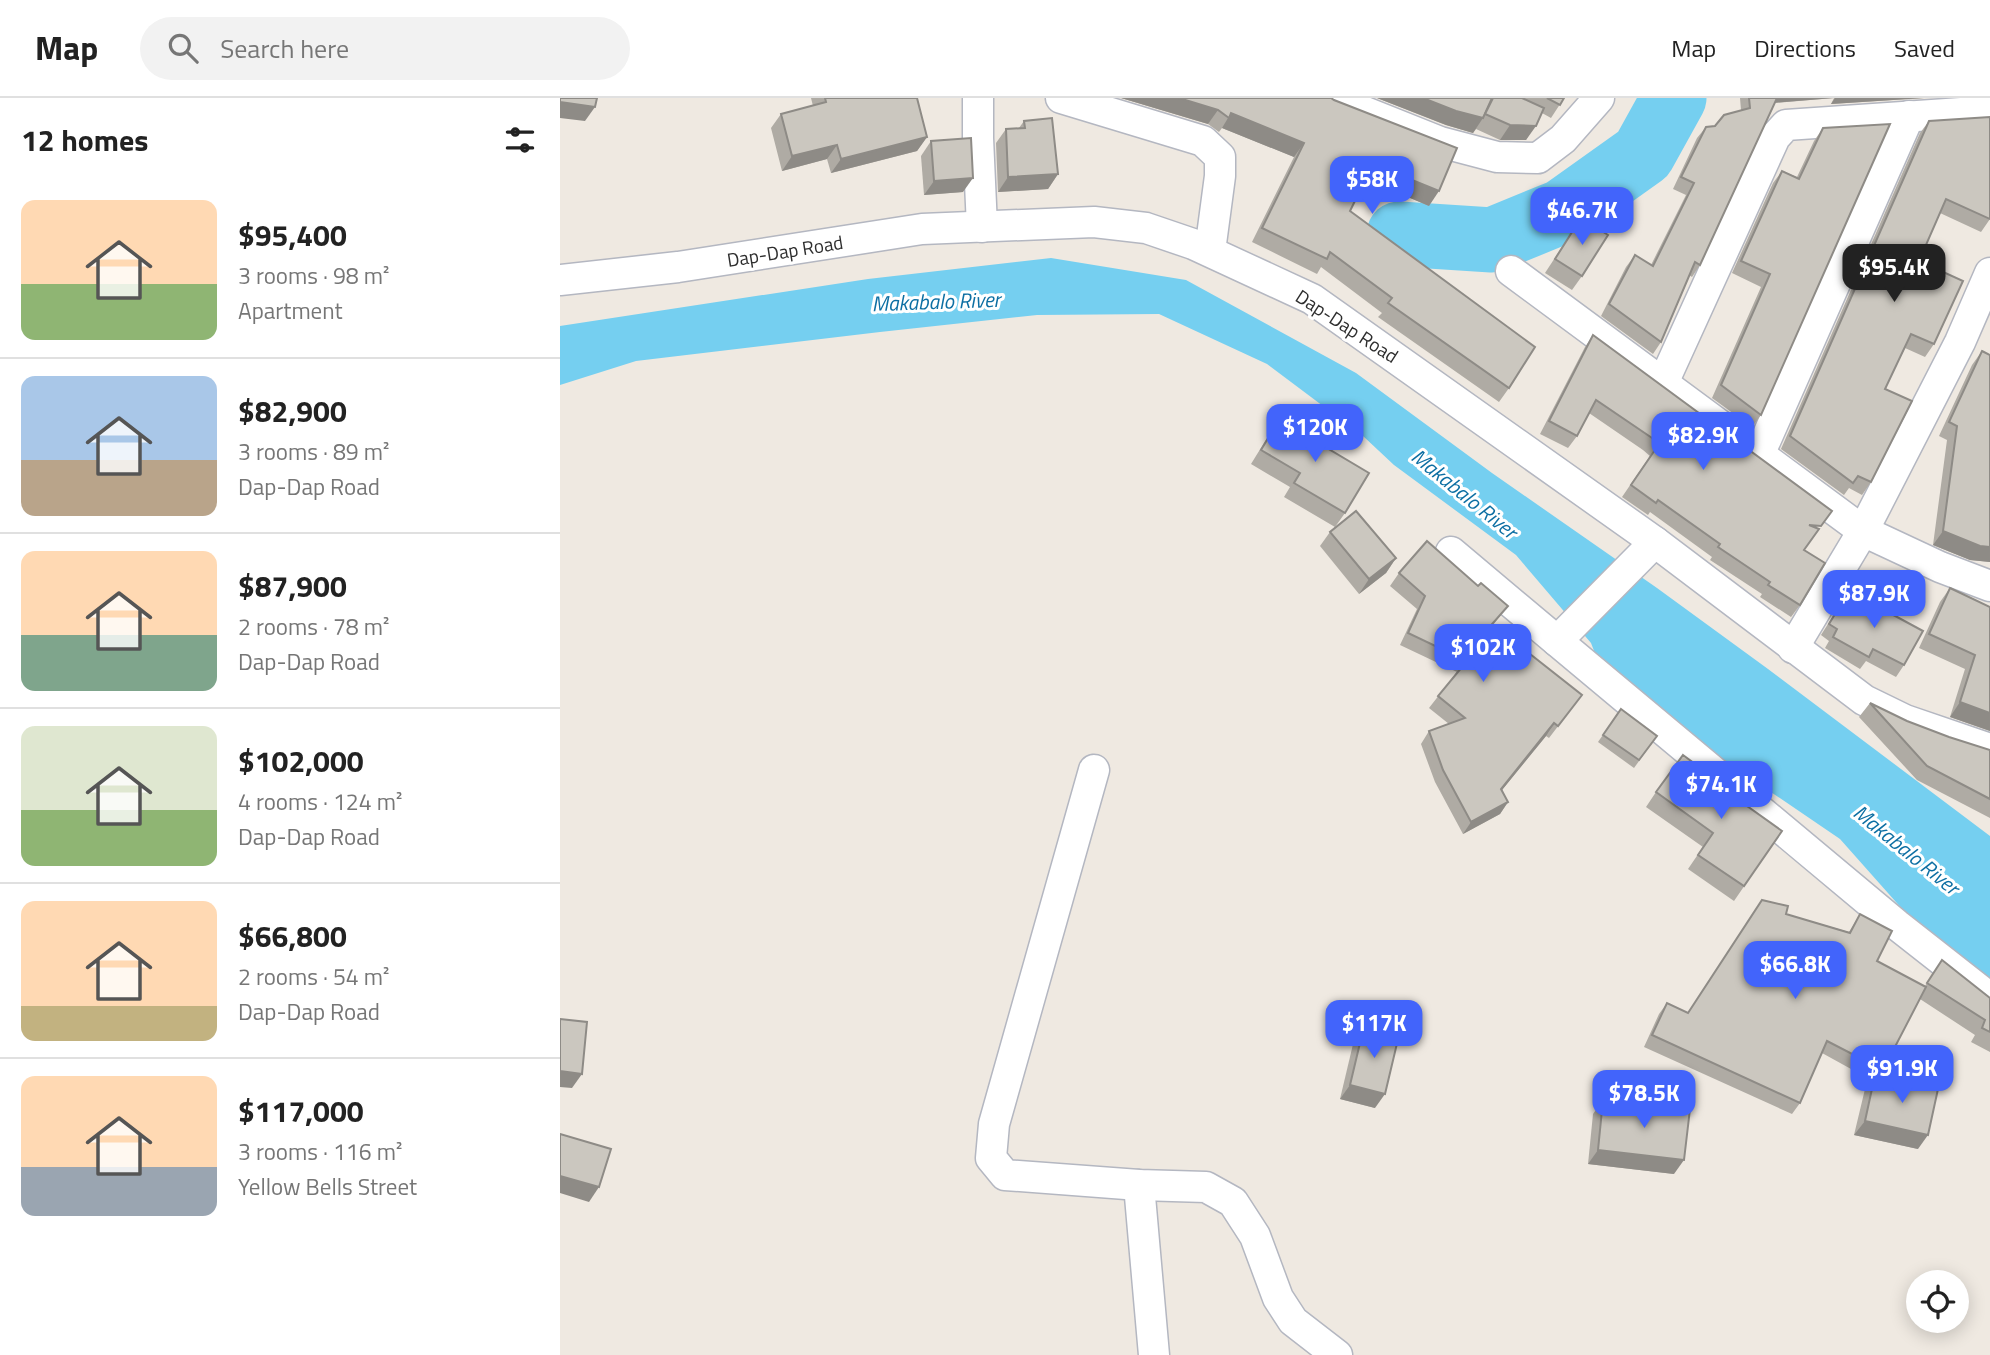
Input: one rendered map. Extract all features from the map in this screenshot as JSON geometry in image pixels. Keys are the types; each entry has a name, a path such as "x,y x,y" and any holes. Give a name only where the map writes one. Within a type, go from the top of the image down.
{"street":[{"path":"978,98 982,227"},
{"path":"1061,98 1203,142 1220,157 1210,251"},
{"path":"1330,98 1440,142 1497,157 1538,158 1563,138 1599,98"},
{"path":"1663,383 1775,136 1786,125 1990,111"},
{"path":"1759,454 1909,117"},
{"name":"Dap-Dap Road","path":"560,280 678,267 922,229 1094,222 1146,228 1210,251 1312,299 1655,541 1864,700 1906,720 1990,749"},
{"path":"1511,271 1863,531 1940,567 1990,586"},
{"path":"1793,648 1863,531 1959,342 1990,273"},
{"path":"1564,634 1655,541"},
{"path":"1451,552 1564,634 1897,925 1990,998"},
{"path":"1094,771 995,1124 991,1158 1005,1175 1206,1187 1233,1202 1255,1236 1278,1298 1293,1321 1337,1355"},
{"path":"1139,1185 1154,1355"}],"water":[{"name":"Makabalo River","path":"1051,258 1186,280 1356,373 1768,669 1990,836 1990,981 1927,937 1840,839 1605,679 1591,643 1516,555 1394,465 1363,436 1267,364 1159,314 1037,315 880,332 636,361 560,385 560,326 868,279"}],"building":[{"path":"560,98 597,98 595,107 560,102"},
{"path":"825,98 917,98 927,137 841,159 837,145 792,156 781,114 826,102"},
{"path":"1179,98 1331,98 1457,148 1439,191 1373,164 1350,211 1535,347 1509,388 1388,303 1392,298 1330,252 1327,259 1262,228 1304,143 1231,113 1229,118 1218,110"},
{"path":"1423,98 1492,98 1483,118"},
{"path":"1493,98 1522,98 1544,108 1536,126 1510,125 1485,114"},
{"path":"1547,98 1564,98 1560,105"},
{"path":"1749,98 1777,98 1700,265 1695,262 1661,342 1609,304 1635,255 1653,266 1694,183 1681,177 1706,127 1715,126 1724,115 1750,108"},
{"path":"1990,117 1990,219 1946,199 1919,261 1963,281 1934,344 1911,334 1885,389 1912,401 1871,482 1858,476 1853,483 1790,436 1929,121"},
{"path":"1052,118 1058,174 1008,177 1006,129 1025,128 1024,121"},
{"path":"1890,124 1761,415 1721,385 1770,274 1741,261 1782,171 1799,179 1823,128"},
{"path":"971,138 973,178 934,181 931,141"},
{"path":"1581,218 1608,235 1582,276 1555,259"},
{"path":"1593,335 1832,511 1821,526 1809,525 1819,529 1804,550 1825,563 1800,605 1768,585 1770,582 1718,547 1720,544 1658,500 1656,503 1631,485 1659,444 1652,438 1596,400 1577,436 1549,421"},
{"path":"1982,351 1990,355 1990,547 1980,546 1943,531 1957,426 1949,422"},
{"path":"1282,415 1319,437 1317,442 1369,473 1345,513 1294,483 1300,473 1261,450"},
{"path":"1356,511 1396,558 1369,579 1330,532"},
{"path":"1427,541 1478,586 1481,583 1508,606 1492,624 1582,695 1558,726 1554,723 1501,789 1508,802 1471,822 1443,770 1429,731 1465,718 1438,696 1467,661 1408,633 1425,596 1399,573"},
{"path":"1950,588 1990,607 1990,713 1960,702 1975,655 1929,634"},
{"path":"1849,591 1923,631 1904,665 1873,649 1869,657 1833,637 1837,629 1829,624"},
{"path":"1870,703 1907,721 1990,750 1990,799 1927,766"},
{"path":"1621,709 1657,736 1639,760 1603,735"},
{"path":"1683,755 1714,778 1712,781 1782,831 1744,886 1698,855 1713,833 1656,792"},
{"path":"1762,900 1788,906 1786,914 1850,933 1860,914 1892,931 1877,961 1926,987 1883,1070 1827,1041 1800,1103 1652,1035 1667,1003 1688,1013"},
{"path":"1942,960 1990,998 1990,1032 1982,1028 1985,1020 1927,983"},
{"path":"560,1019 587,1022 582,1074 560,1071"},
{"path":"1364,1026 1399,1035 1385,1094 1350,1085"},
{"path":"1875,1075 1938,1089 1928,1135 1865,1121"},
{"path":"1603,1100 1690,1109 1684,1160 1598,1150"},
{"path":"560,1134 611,1149 599,1187 560,1176"}],"waterway":[{"path":"1399,234 1492,240 1563,211 1643,154 1674,98"}]}
